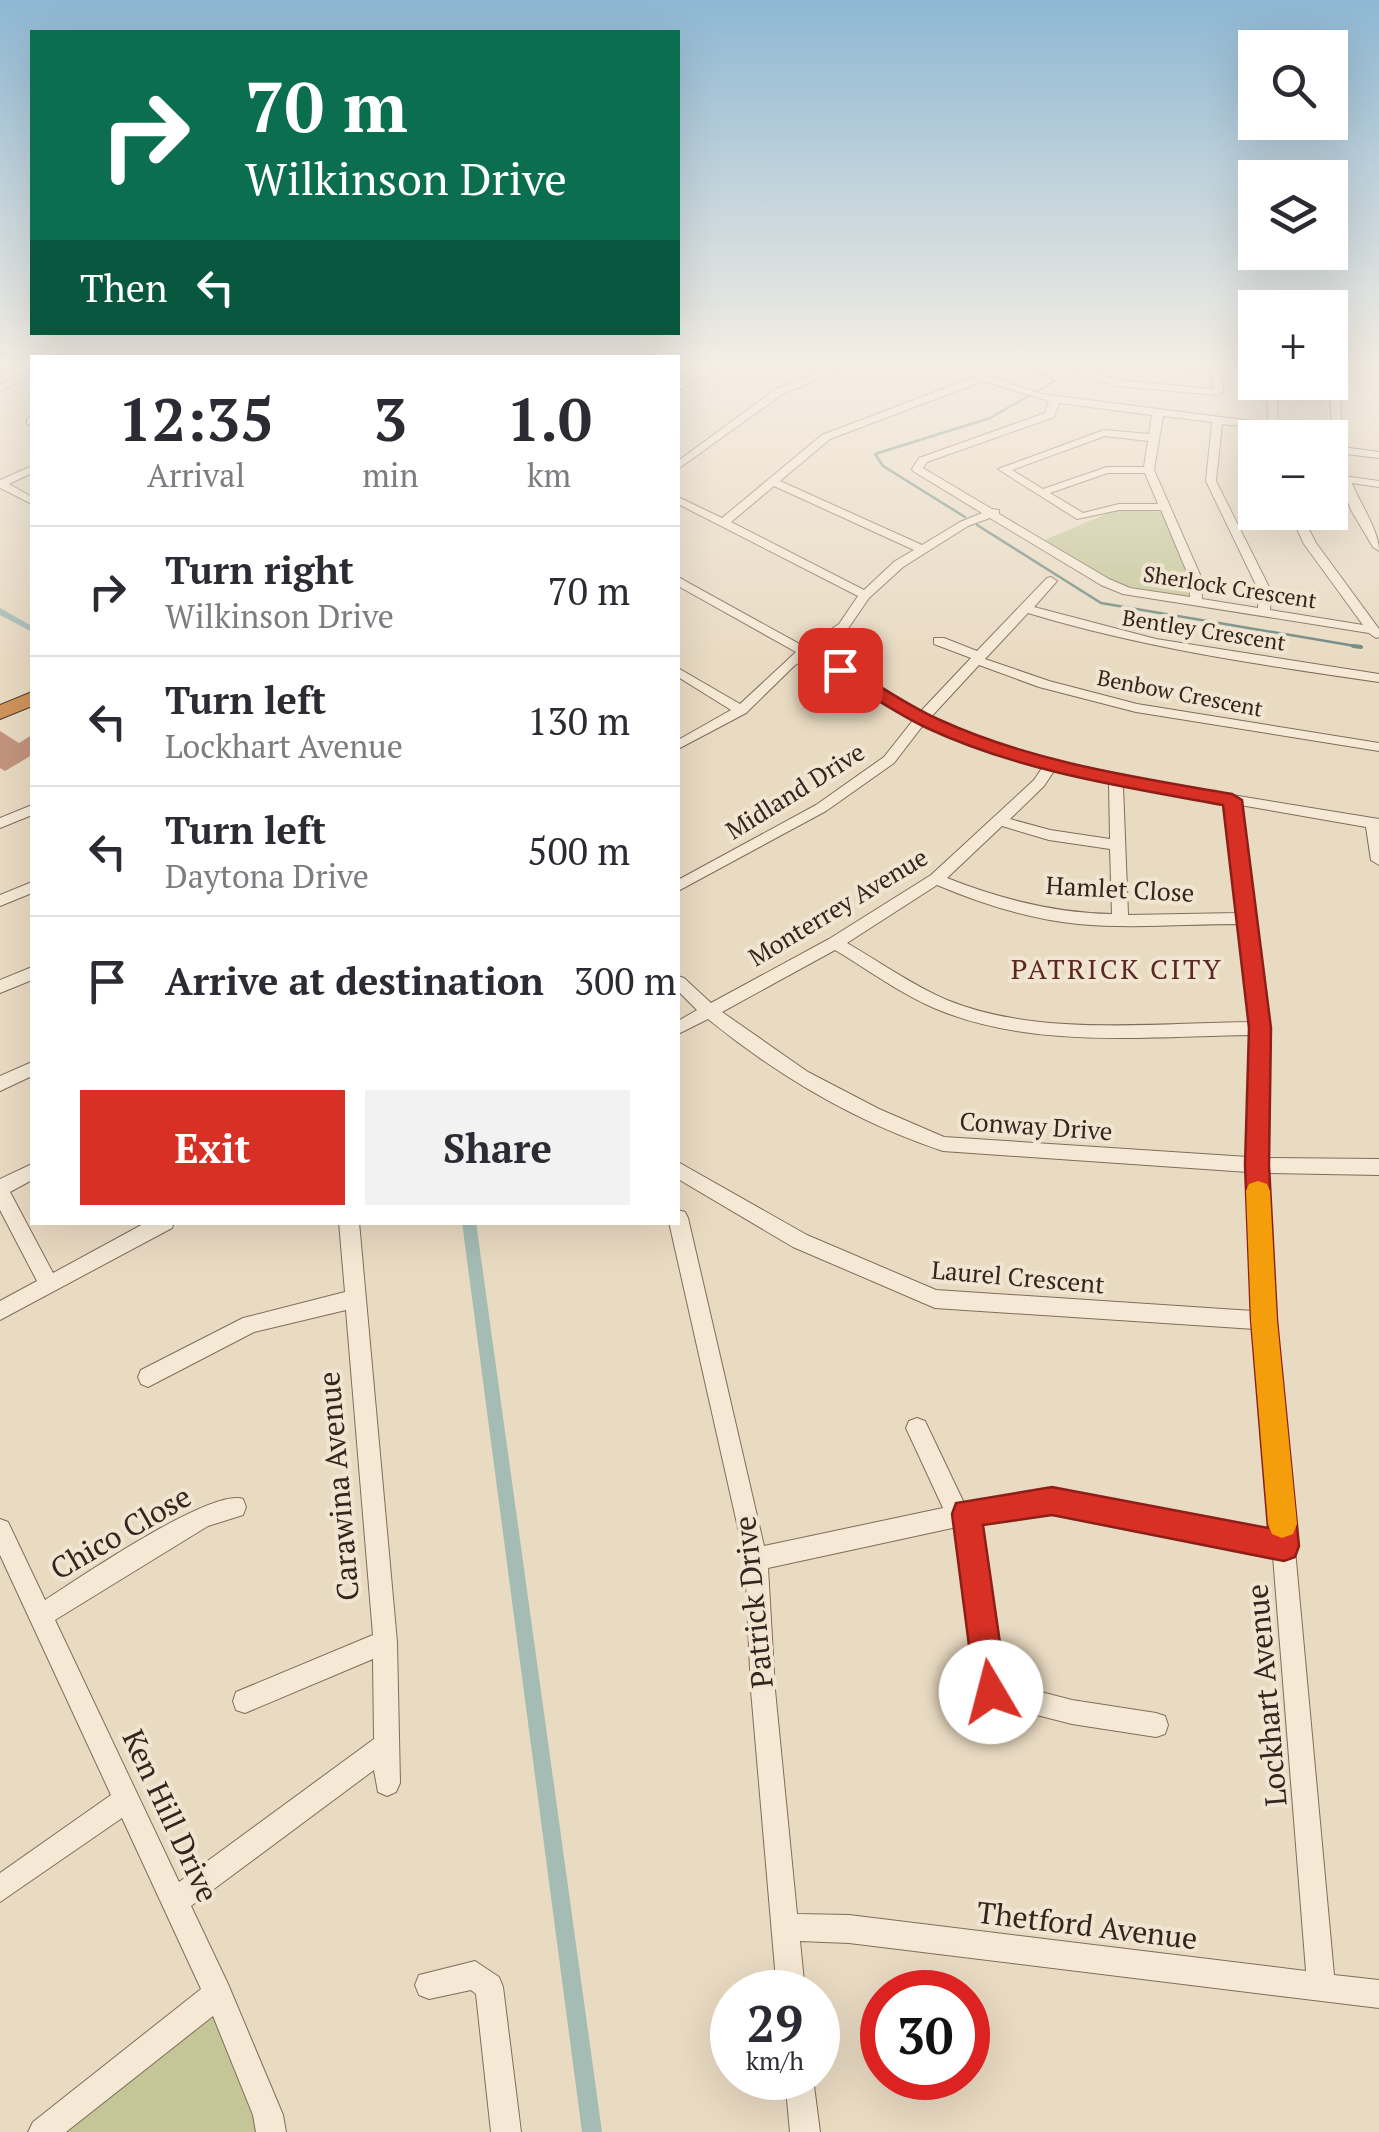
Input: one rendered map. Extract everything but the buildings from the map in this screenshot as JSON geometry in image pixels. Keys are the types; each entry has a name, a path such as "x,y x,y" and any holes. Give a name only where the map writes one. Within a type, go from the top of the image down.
{"highway":[{"path":"0,702 30,688"},
{"path":"0,713 30,699"}],"street":[{"path":"723,523 789,468"},
{"name":"Sherlock Crescent","path":"917,468 1115,587 1376,634"},
{"path":"1004,468 1081,518 1120,508 1163,507"},
{"path":"1212,468 1211,481 1265,591 1264,613"},
{"path":"0,484 30,470"},
{"path":"1041,494 1108,470 1148,470 1195,577 1196,602"},
{"path":"1348,479 1379,484"},
{"path":"773,482 920,548"},
{"path":"0,484 30,500"},
{"path":"1348,487 1379,547"},
{"path":"680,501 865,595"},
{"path":"1357,510 1379,513"},
{"path":"680,744 741,710 774,675 843,628 865,595 920,548 994,512"},
{"path":"1303,530 1376,634"},
{"name":"Midland Drive","path":"680,885 821,808 889,760 922,718 1051,581"},
{"path":"680,582 922,718 992,747 1116,780 1376,823 1379,860"},
{"name":"Bentley Crescent","path":"1025,608 1134,640 1379,678"},
{"name":"Benbow Crescent","path":"938,641 1044,684 1136,708 1379,747"},
{"path":"680,673 741,710"},
{"name":"Monterrey Avenue","path":"680,1027 835,943 936,880 1039,783 1051,765"},
{"path":"1116,780 1120,919"},
{"name":"Lockhart Avenue","path":"1232,800 1260,1028 1257,1165 1264,1320 1321,1988"},
{"path":"0,823 30,811"},
{"path":"1001,821 1049,836 1119,844"},
{"name":"Hamlet Close","path":"936,880 993,901 1040,912 1120,919 1246,918"},
{"path":"0,900 30,888"},
{"path":"835,943 943,1005 1004,1022 1050,1027 1260,1028"},
{"path":"0,987 30,973"},
{"name":"Conway Drive","path":"680,984 708,1012 786,1065 904,1130 943,1144 1257,1165 1379,1168"},
{"path":"0,1084 30,1069"},
{"name":"Laurel Crescent","path":"680,1171 800,1241 935,1299 1264,1320"},
{"path":"30,1173 0,1190 48,1285"},
{"path":"0,1311 158,1225"},
{"name":"Carawina Avenue","path":"350,1225 385,1642 387,1783"},
{"name":"Patrick Drive","path":"680,1225 756,1559 763,1690 789,1970"},
{"path":"148,1377 250,1324 354,1299"},
{"path":"917,1428 962,1514 991,1692 1072,1712 1156,1725"},
{"path":"756,1559 962,1514 1052,1501 1284,1546"},
{"name":"Chico Close","path":"40,1616 202,1516 235,1507"},
{"name":"Ken Hill Drive","path":"0,1530 218,1994 268,2115 271,2132"},
{"path":"245,1702 385,1642"},
{"path":"174,1902 387,1745"},
{"path":"0,1889 127,1799"},
{"name":"Thetford Avenue","path":"786,1927 849,1929 1379,1994"},
{"path":"429,1985 475,1975 489,1988 506,2132"},
{"path":"43,2132 218,1994"},
{"path":"802,2100 805,2132"}],"green space":[{"path":"1113,511 1162,512 1193,586 1187,597 1115,584 1045,540"},
{"path":"212,2014 261,2132 66,2132"}],"waterway":[{"path":"887,468 965,517"},
{"path":"977,525 1101,603 1361,647 1353,646"},
{"path":"0,611 30,628"},
{"path":"469,1225 592,2132"}],"slow traffic":[{"path":"1258,1191 1264,1320 1282,1524"}],"district":[{"name":"PATRICK CITY","path":"1117,969"}],"route":[{"path":"840,670 932,723 992,747 1116,780 1232,800 1260,1028 1257,1165 1264,1320 1284,1546 1052,1501 967,1514 991,1692"}]}
